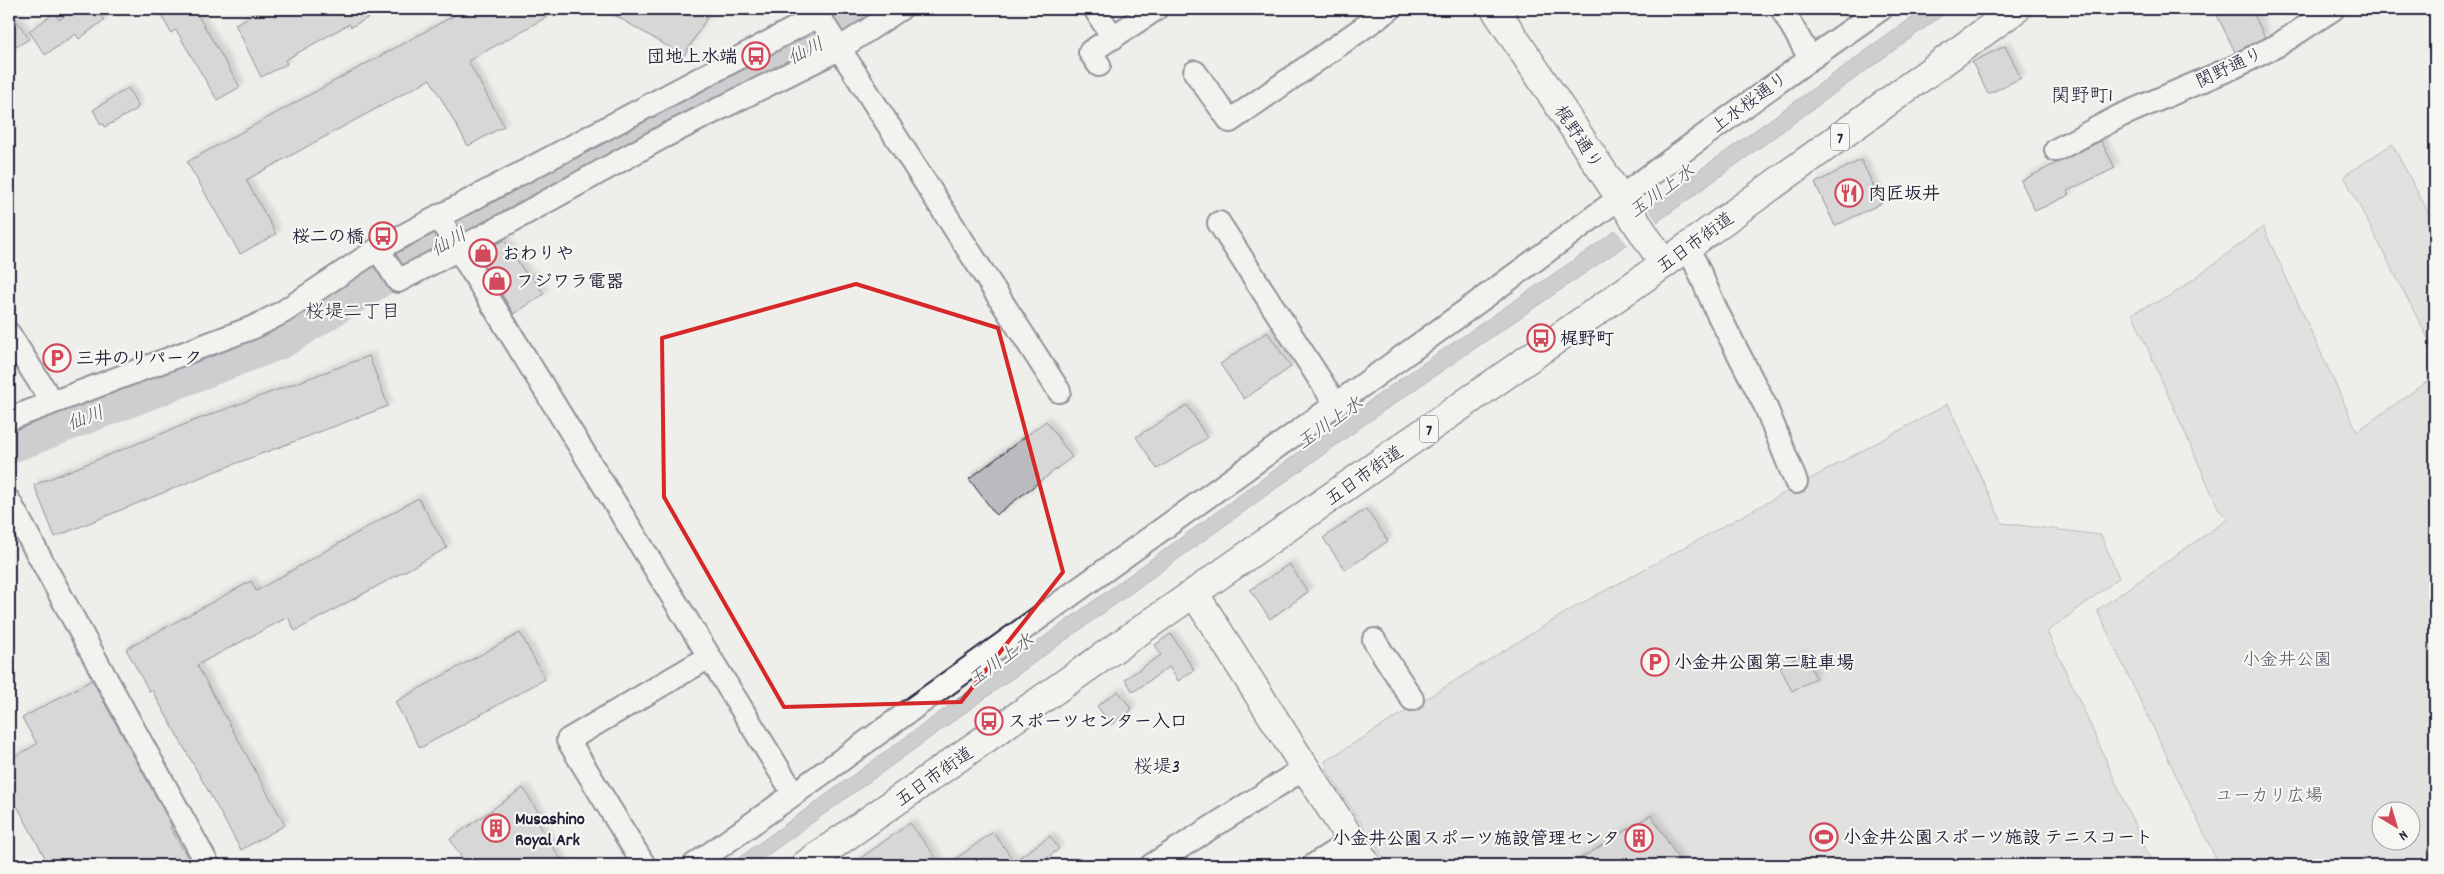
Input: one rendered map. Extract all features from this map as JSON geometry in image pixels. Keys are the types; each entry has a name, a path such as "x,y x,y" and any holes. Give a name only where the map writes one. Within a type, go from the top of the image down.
{"main road":[{"name":"梶野通り","path":"1495,9 1648,240 1675,256"},
{"name":"五日市街道","path":"822,860 1194,593 1675,256 2016,9"},
{"path":"1194,593 1367,865"}],"street":[{"path":"378,249 398,280 457,250 663,137 839,49 900,9"},
{"path":"1095,9 1112,38"},
{"path":"1099,65 1090,52 1156,9"},
{"path":"1195,72 1230,121 1390,9"},
{"path":"1782,9 1810,58"},
{"name":"上水桜通り","path":"694,865 1160,532 1240,471 1622,202 1810,58 1881,9"},
{"name":"関野通り","path":"2056,150 2120,116 2269,49 2333,9"},
{"path":"9,419 254,327 283,312 378,249 818,16 1059,391"},
{"path":"438,216 457,250 794,794"},
{"path":"1218,223 1335,404"},
{"path":"1675,256 1695,262 1717,312 1764,405 1796,482"},
{"path":"9,334 52,402"},
{"path":"9,501 208,865"},
{"path":"1374,640 1412,699"},
{"path":"644,865 568,740 709,657"},
{"path":"1152,865 1305,768"},
{"path":"1314,865 1351,841"}],"highlighted area":[{"path":"856,284 998,328 1063,572 961,702 784,707 664,497 662,338"}],"green space":[{"path":"2392,144 2435,225 2435,352 2344,176"},
{"name":"小金井公園","path":"2263,227 2357,431 2435,376 2435,865 2219,865 2097,610 2228,519 2219,510 2132,313 2172,295"},
{"path":"1948,404 2002,523 2101,535 2119,578 2047,632 2153,865 1388,865 1328,772 1325,761 1573,608"}],"shaded area":[{"path":"1924,9 1951,9 1616,252 1385,410 755,864 729,865 1396,382 1584,253"}],"pier":[{"path":"1646,206 1658,224 1628,246 1615,228"}],"building":[{"path":"9,9 29,39 9,51"},
{"path":"74,9 95,9 104,20 79,39 76,34 45,55 29,31 55,13 59,20"},
{"path":"158,9 194,9 240,87 217,100 176,30 171,33"},
{"path":"267,9 384,9 351,27 349,24 285,60 287,64 261,77 235,24"},
{"path":"466,9 561,9 468,61 504,126 468,146 430,79 246,180 276,234 240,254 187,162"},
{"path":"604,9 693,9 707,17 684,56"},
{"path":"2214,9 2251,9 2265,37 2235,52"},
{"path":"2005,46 2021,78 1988,94 1972,62"},
{"path":"128,88 138,106 137,109 105,127 104,124 101,125 93,110"},
{"path":"2101,141 2115,168 2067,191 2069,195 2035,211 2021,181"},
{"name":"肉匠坂井","path":"1861,160 1882,203 1835,226 1815,183"},
{"path":"504,240 528,277 531,275 544,294 514,314 477,254"},
{"path":"1267,332 1291,367 1244,399 1220,364"},
{"path":"369,356 388,406 216,471 55,537 34,485 196,420"},
{"path":"1187,405 1207,438 1157,469 1136,437"},
{"path":"1046,421 1072,457 996,515 969,479"},
{"path":"418,498 447,548 295,631 288,617 197,665 285,825 241,850 152,690 149,691 126,649 251,581 256,591"},
{"path":"1366,509 1388,541 1345,570 1323,538"},
{"path":"1289,564 1308,592 1270,619 1250,590"},
{"path":"520,633 545,679 420,748 395,702"},
{"path":"1171,634 1194,670 1178,681 1169,667 1133,692 1125,679 1161,655 1155,645"},
{"path":"1803,654 1816,678 1792,691 1780,667"},
{"path":"92,680 192,865 49,865 9,791 9,760 37,744 22,718"},
{"path":"1118,691 1132,710 1111,725 1097,706"},
{"name":"Musashino Royal Ark","path":"523,788 542,818 537,821 564,865 466,865 450,839"},
{"name":"小金井公園スポーツ施設管理センタ","path":"1651,815 1682,865 1570,865"},
{"path":"910,823 941,865 851,865"},
{"path":"993,832 1014,861 1050,836 1059,849 1037,865 947,865"}],"waterway":[{"name":"仙川","path":"9,447 281,342 379,281 583,165 849,27 876,9"}],"place":[{"name":"団地上水端","path":"756,56"},
{"name":"肉匠坂井","path":"1849,193"},
{"name":"桜二の橋","path":"383,236"},
{"name":"おわりや","path":"483,253"},
{"name":"フジワラ電器","path":"497,281"},
{"name":"梶野町","path":"1541,338"},
{"name":"三井のリパーク","path":"57,358"},
{"name":"小金井公園第二駐車場","path":"1655,662"},
{"name":"スポーツセンター入口","path":"989,721"},
{"name":"Musashino Royal Ark","path":"496,828"},
{"name":"小金井公園スポーツ施設 テニスコート","path":"1824,837"},
{"name":"小金井公園スポーツ施設管理センタ","path":"1639,838"}],"district":[{"name":"関野町1","path":"2082,94"},
{"name":"桜堤二丁目","path":"353,310"},
{"name":"桜堤3","path":"1157,765"}],"water label":[{"name":"玉川上水","path":"1661,190"},
{"name":"玉川上水","path":"1329,422"},
{"name":"玉川上水","path":"1000,659"}],"park label":[{"name":"ユーカリ広場","path":"2269,795"}]}
